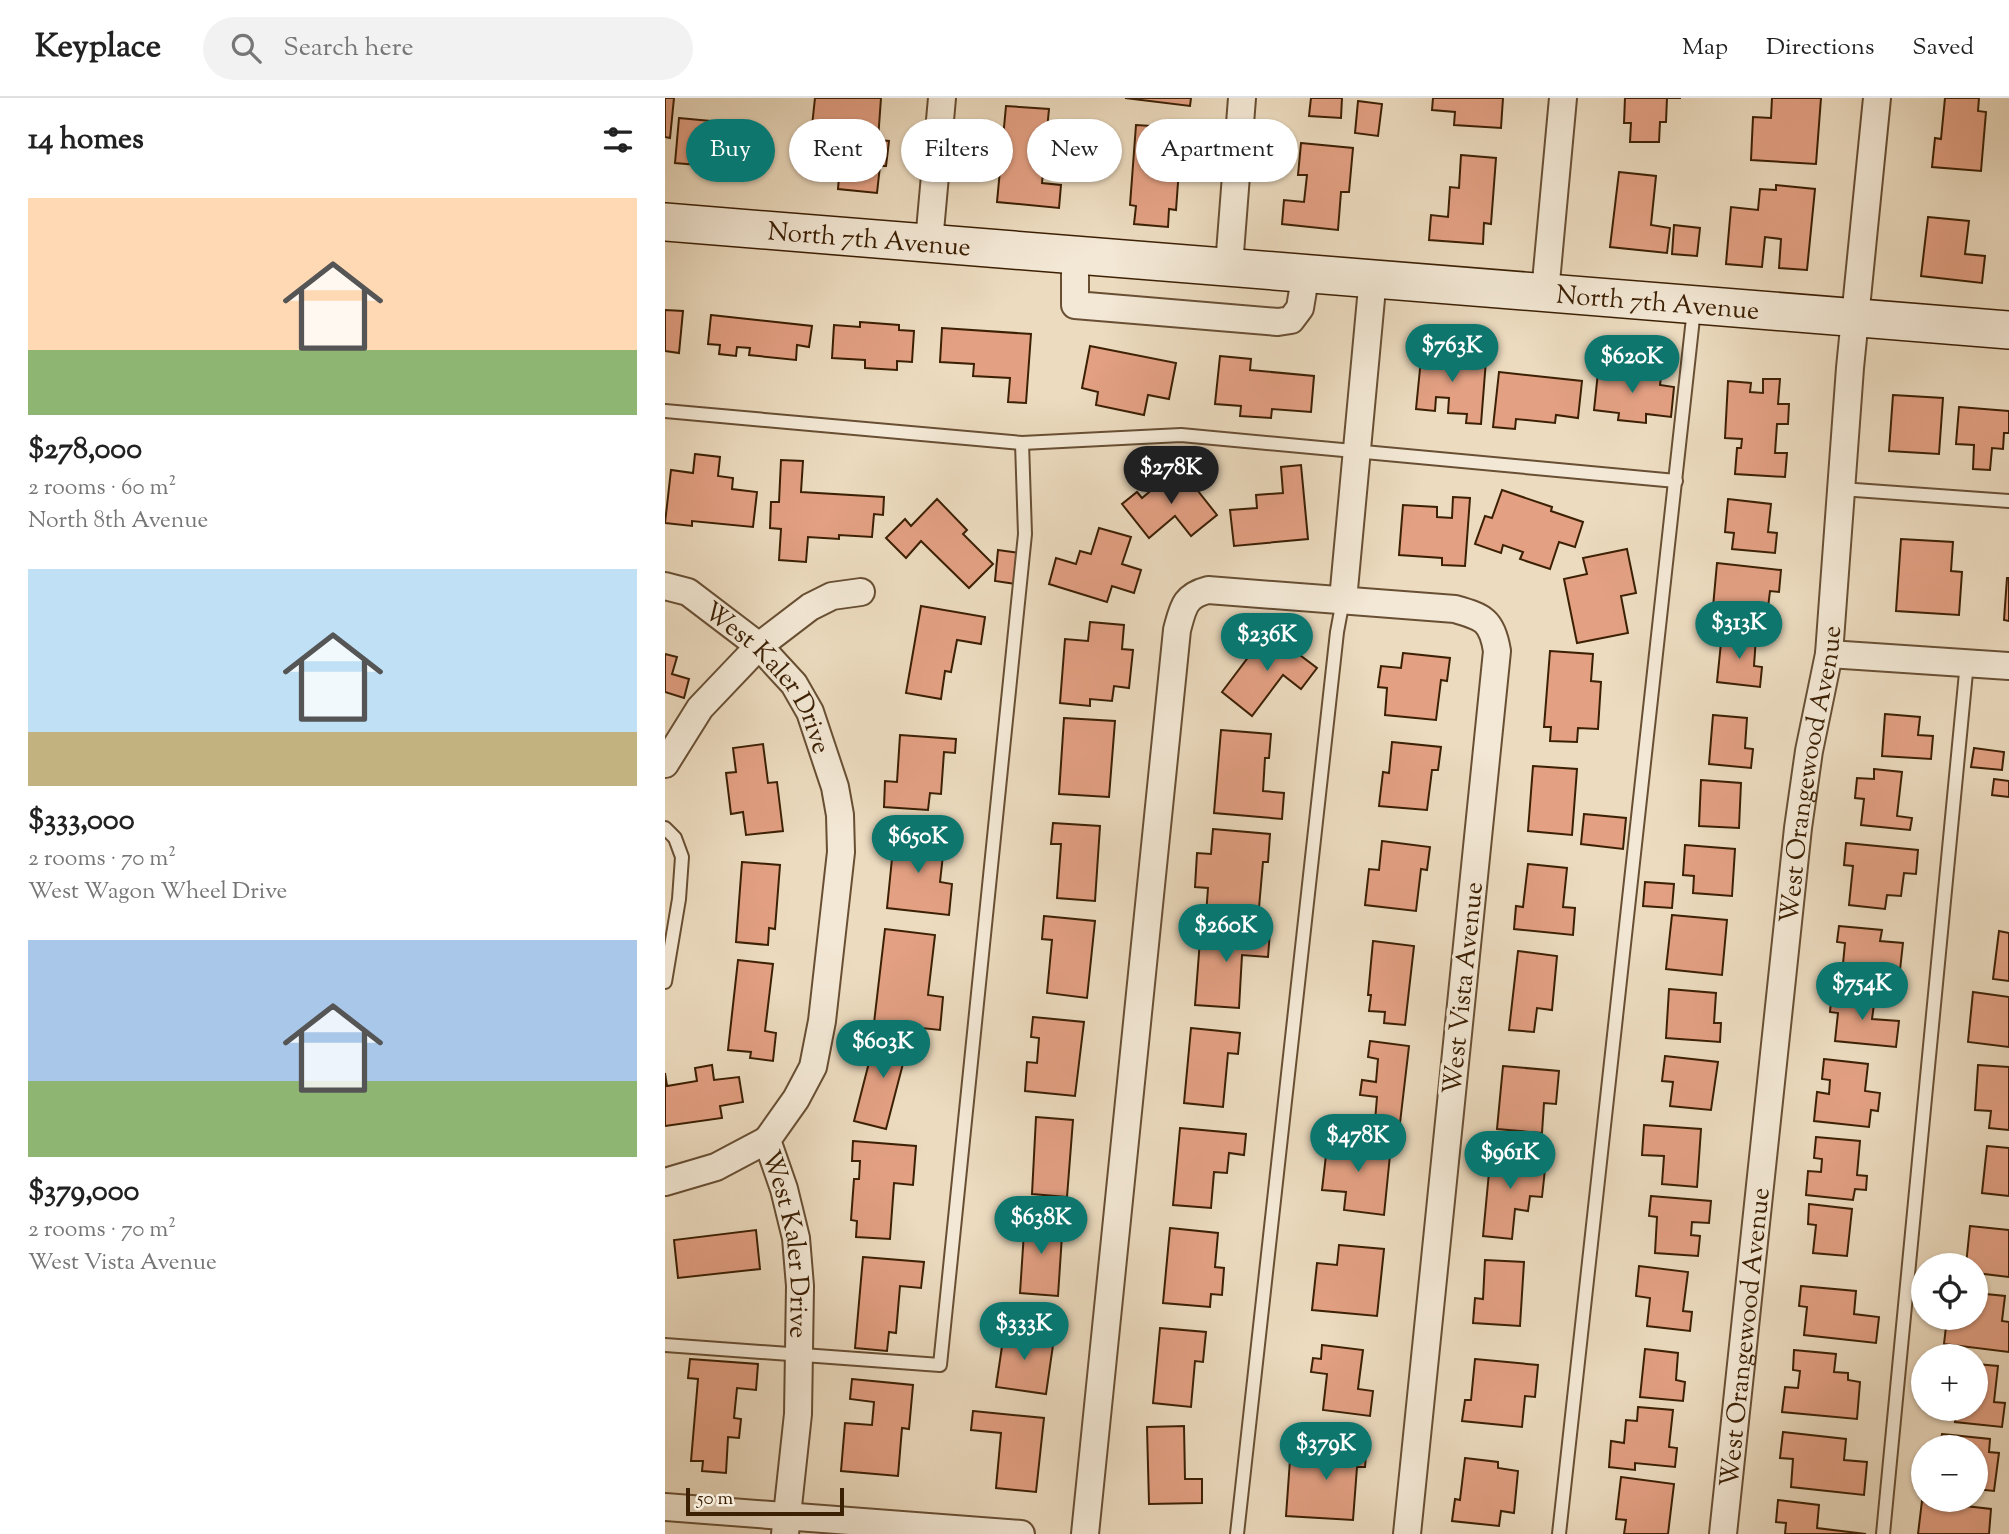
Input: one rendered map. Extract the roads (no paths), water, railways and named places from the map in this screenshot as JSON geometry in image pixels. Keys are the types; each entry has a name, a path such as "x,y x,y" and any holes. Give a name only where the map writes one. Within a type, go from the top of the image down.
{"main road":[{"name":"North 7th Avenue","path":"665,222 2009,330"}],"street":[{"path":"929,243 942,98"},
{"path":"1229,266 1242,98"},
{"path":"1545,293 1563,98"},
{"name":"West Orangewood Avenue","path":"1723,1534 1798,828 1809,751 1829,654 1855,318 1877,98"},
{"path":"1075,253 1075,305 1251,320 1291,320 1300,308 1305,272"},
{"path":"1085,1534 1177,630 1188,599 1195,593 1207,590 1343,600 1373,277"},
{"name":"West Kaler Drive","path":"665,586 688,592 759,646 794,684 810,712 835,787 840,814 841,852 813,1067 796,1099 767,1140 784,1189 796,1238 800,1286 799,1414 787,1525"},
{"path":"665,765 699,708 759,646 810,607 832,596 860,592"},
{"name":"West Vista Avenue","path":"1343,600 1455,609 1478,616 1492,629 1497,651 1407,1534"},
{"path":"1829,654 2009,666"},
{"path":"665,1182 716,1167 767,1140"},
{"path":"665,1507 787,1525 1020,1534"}],"lane":[{"path":"1559,1534 1694,305"},
{"path":"665,411 1023,443 1181,435 1676,481"},
{"path":"665,1345 940,1365 1025,534 1023,443"},
{"path":"1841,489 2009,500"},
{"path":"1237,1534 1335,646 1343,600"},
{"path":"1883,1534 1967,662"},
{"path":"665,828 675,838 682,857 679,899 665,982"}]}
